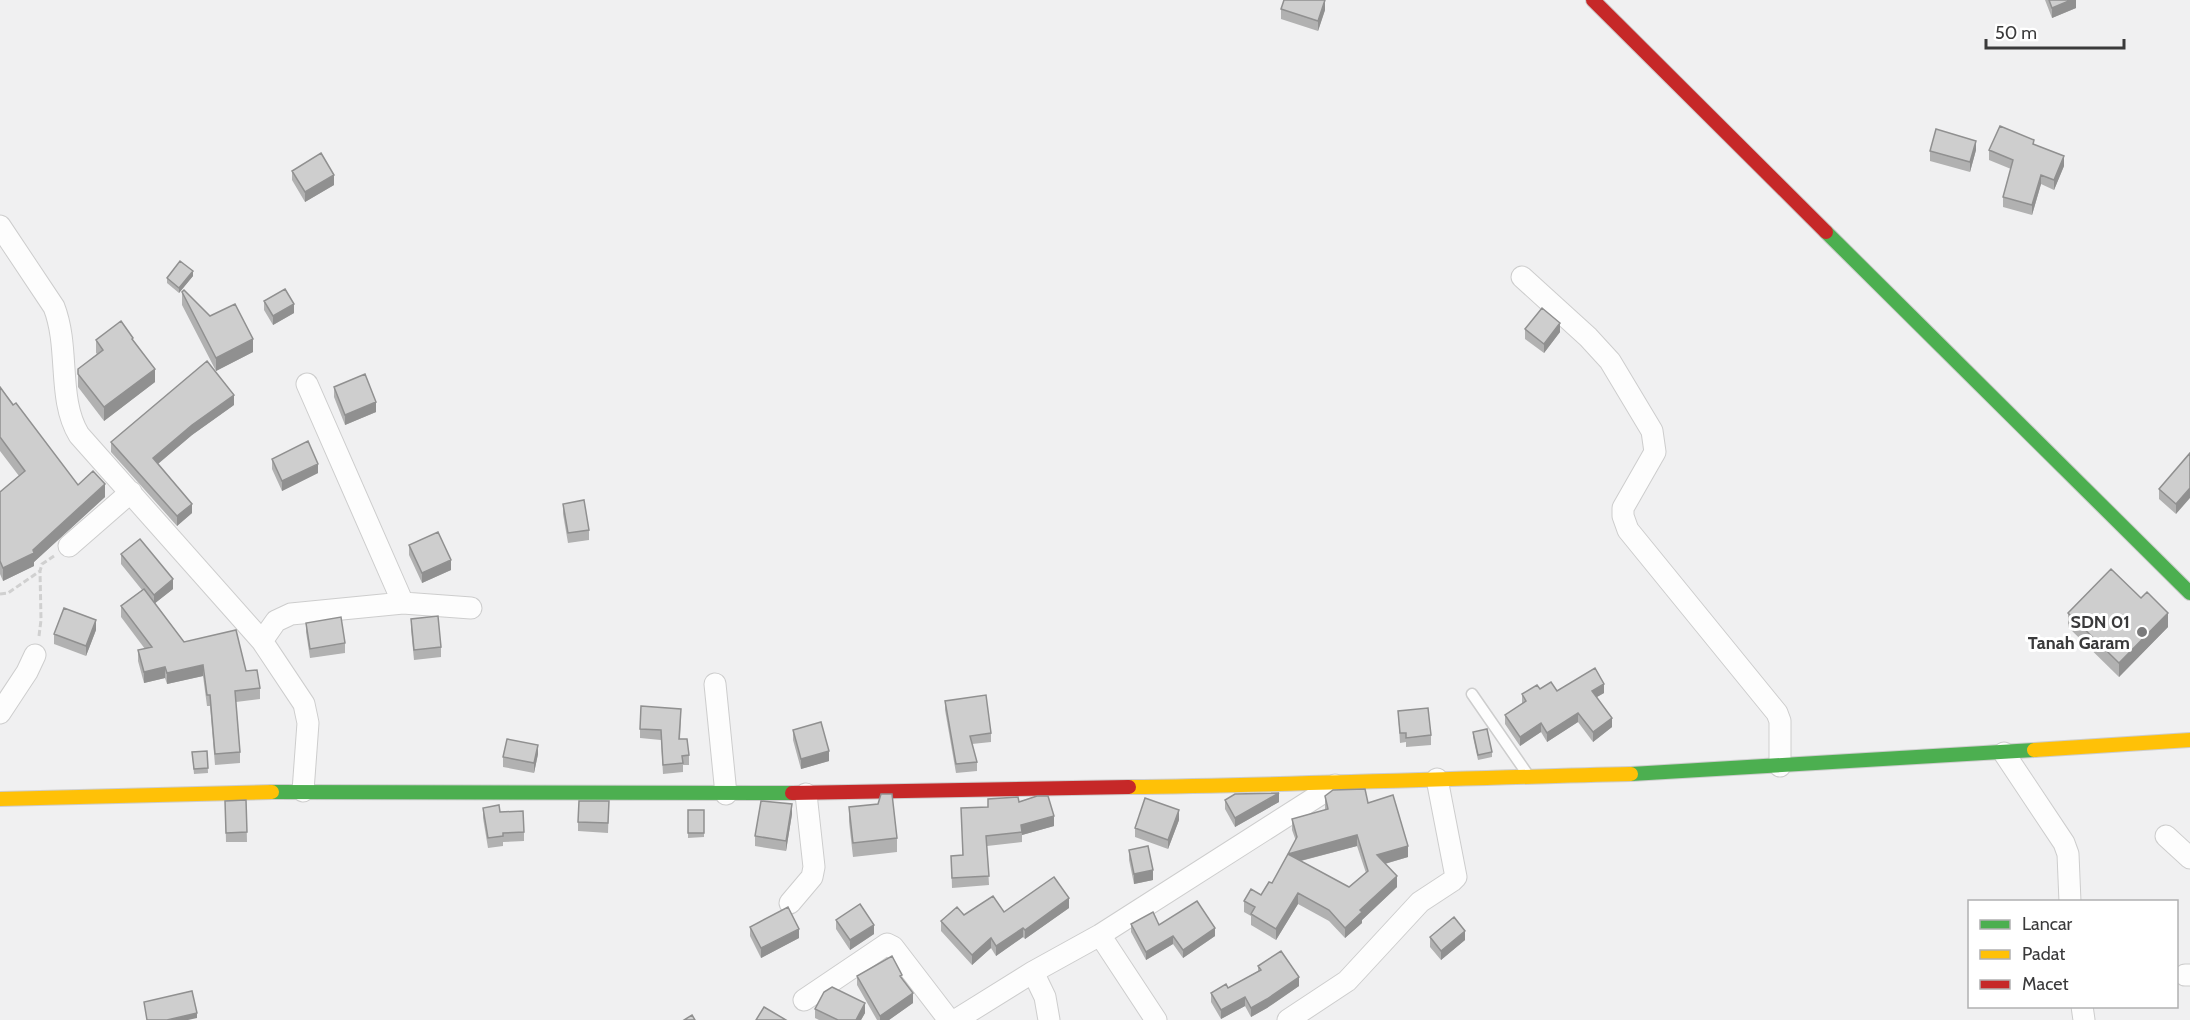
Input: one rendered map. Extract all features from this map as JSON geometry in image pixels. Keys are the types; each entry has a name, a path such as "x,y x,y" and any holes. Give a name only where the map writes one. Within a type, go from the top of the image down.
{"main road":[{"path":"1593,0 2190,593"},
{"path":"0,798 303,791 726,795 1336,784 1646,774 2190,740"}],"street":[{"path":"0,226 54,307 60,322 72,422 80,435 262,641 304,704 307,713 303,791"},
{"path":"1522,278 1588,337 1610,361 1652,431 1655,452 1623,508 1628,530 1777,713 1780,721 1780,766"},
{"path":"307,384 403,603"},
{"path":"69,546 131,492"},
{"path":"262,641 276,621 291,614 403,603 471,608"},
{"path":"0,712 16,685 27,672 35,655"},
{"path":"715,684 726,795"},
{"path":"2004,753 2064,843 2068,854 2070,900"},
{"path":"1288,1020 1347,981 1415,907 1456,877 1437,779"},
{"path":"956,1020 1033,972 1100,935 1336,784"},
{"path":"790,903 812,877 814,867 806,794"},
{"path":"2166,836 2190,858"},
{"path":"1100,935 1156,1020"},
{"path":"804,1000 887,944 893,947 949,1020"},
{"path":"1033,972 1045,998 1049,1020"}],"lane":[{"path":"1472,694 1530,777"}],"path":[{"path":"35,655 41,620 40,571 42,564 69,546"},
{"path":"0,594 8,593 40,571"}],"building":[{"path":"1284,0 1325,0 1318,21 1281,9"},
{"path":"2049,0 2071,0 2052,8"},
{"path":"2000,126 2034,140 2033,144 2064,156 2054,180 2041,175 2032,205 2003,197 2013,160 1989,150"},
{"path":"1936,129 1976,141 1970,162 1930,151"},
{"path":"321,153 334,175 305,192 292,171"},
{"path":"180,261 193,271 179,288 167,278"},
{"path":"285,289 294,304 273,316 264,301"},
{"path":"184,290 210,316 235,304 253,339 216,358 182,292"},
{"path":"1542,308 1560,323 1544,344 1525,329"},
{"path":"121,321 155,369 104,407 78,374 78,369 103,350 96,340"},
{"path":"207,361 234,395 192,425 153,458 192,504 177,516 111,442"},
{"path":"365,374 376,402 345,415 334,387"},
{"path":"0,387 13,405 16,403 78,485 93,471 105,484 33,550 34,553 3,568 0,561 0,492 25,471 0,437"},
{"path":"308,441 318,464 282,481 272,459"},
{"path":"2190,453 2190,488 2176,504 2159,489"},
{"path":"584,500 589,530 568,533 563,504"},
{"path":"438,532 451,560 422,573 409,545"},
{"path":"140,539 173,579 154,595 121,554"},
{"name":"SDN 01 Tanah Garam","path":"2111,569 2141,598 2147,592 2168,613 2119,663 2068,613"},
{"path":"144,589 184,642 236,630 246,671 257,670 260,688 235,691 240,752 215,754 210,695 207,695 203,665 167,673 165,667 144,672 138,650 152,647 121,606"},
{"path":"64,608 96,620 86,646 54,634"},
{"path":"438,616 441,647 414,650 411,619"},
{"path":"341,617 345,643 310,649 306,623"},
{"path":"1595,668 1604,684 1592,691 1612,718 1593,732 1578,713 1547,733 1541,723 1520,737 1505,715 1526,701 1522,694 1537,685 1540,689 1551,682 1557,691"},
{"path":"986,695 991,733 970,736 977,762 956,764 945,701"},
{"path":"641,706 681,709 679,739 687,739 689,755 682,756 683,763 663,765 661,730 640,729"},
{"path":"1428,708 1431,735 1406,738 1406,733 1400,733 1398,711"},
{"path":"821,722 829,751 801,759 793,730"},
{"path":"1487,729 1492,752 1478,755 1473,732"},
{"path":"507,739 538,745 534,763 503,757"},
{"path":"207,751 208,768 194,769 192,752"},
{"path":"1365,789 1368,803 1393,795 1408,846 1377,855 1397,876 1360,910 1362,912 1345,928 1329,910 1298,893 1276,929 1251,914 1255,907 1244,901 1251,889 1261,895 1269,882 1272,883 1297,837 1292,819 1328,809 1325,796 1333,790","holes":["1357,835 1368,871 1349,887 1288,854"]},
{"path":"1279,793 1235,818 1225,800 1235,794"},
{"path":"881,794 892,794 897,838 853,843 849,807 878,804"},
{"path":"1037,796 1048,796 1054,816 1021,825 1022,832 986,836 989,876 952,878 951,856 963,855 961,808 988,807 988,799 1018,797 1019,802"},
{"path":"1145,798 1179,810 1168,840 1135,828"},
{"path":"246,800 247,832 226,833 225,801"},
{"path":"579,801 609,801 608,823 578,822"},
{"path":"761,801 792,804 786,841 755,836"},
{"path":"499,805 500,812 523,811 524,832 503,833 503,836 488,838 483,808"},
{"path":"688,810 704,810 704,833 688,833"},
{"path":"1148,846 1153,870 1134,874 1129,850"},
{"path":"1054,877 1069,898 1025,930 1023,928 996,946 991,938 972,955 941,921 957,907 964,915 993,896 1004,912"},
{"path":"1197,901 1215,928 1183,950 1173,936 1146,952 1131,924 1153,912 1159,925"},
{"path":"860,904 874,925 850,940 836,920"},
{"path":"788,907 799,929 761,948 750,927"},
{"path":"1454,917 1465,931 1441,951 1430,937"},
{"path":"1281,951 1299,977 1251,1008 1245,997 1221,1010 1211,993 1226,984 1228,988 1261,970 1258,966"},
{"path":"892,956 902,975 900,976 913,993 880,1016 857,976"},
{"path":"832,987 865,1003 856,1020 838,1020 815,1009 824,992"},
{"path":"192,991 197,1013 167,1020 147,1020 144,1002"},
{"path":"764,1007 786,1020 756,1020"},
{"path":"692,1015 695,1020 684,1020"}],"traffic: fast":[{"path":"1826,232 2190,593"},
{"path":"1631,774 2034,750"},
{"path":"272,792 792,793"}],"traffic: slow":[{"path":"2034,750 2190,740"},
{"path":"1129,787 1631,774"},
{"path":"0,799 272,792"}],"traffic: jam":[{"path":"1593,0 1826,232"},
{"path":"792,793 1129,787"}],"place":[{"name":"SDN 01 Tanah Garam","path":"2142,632"}]}
